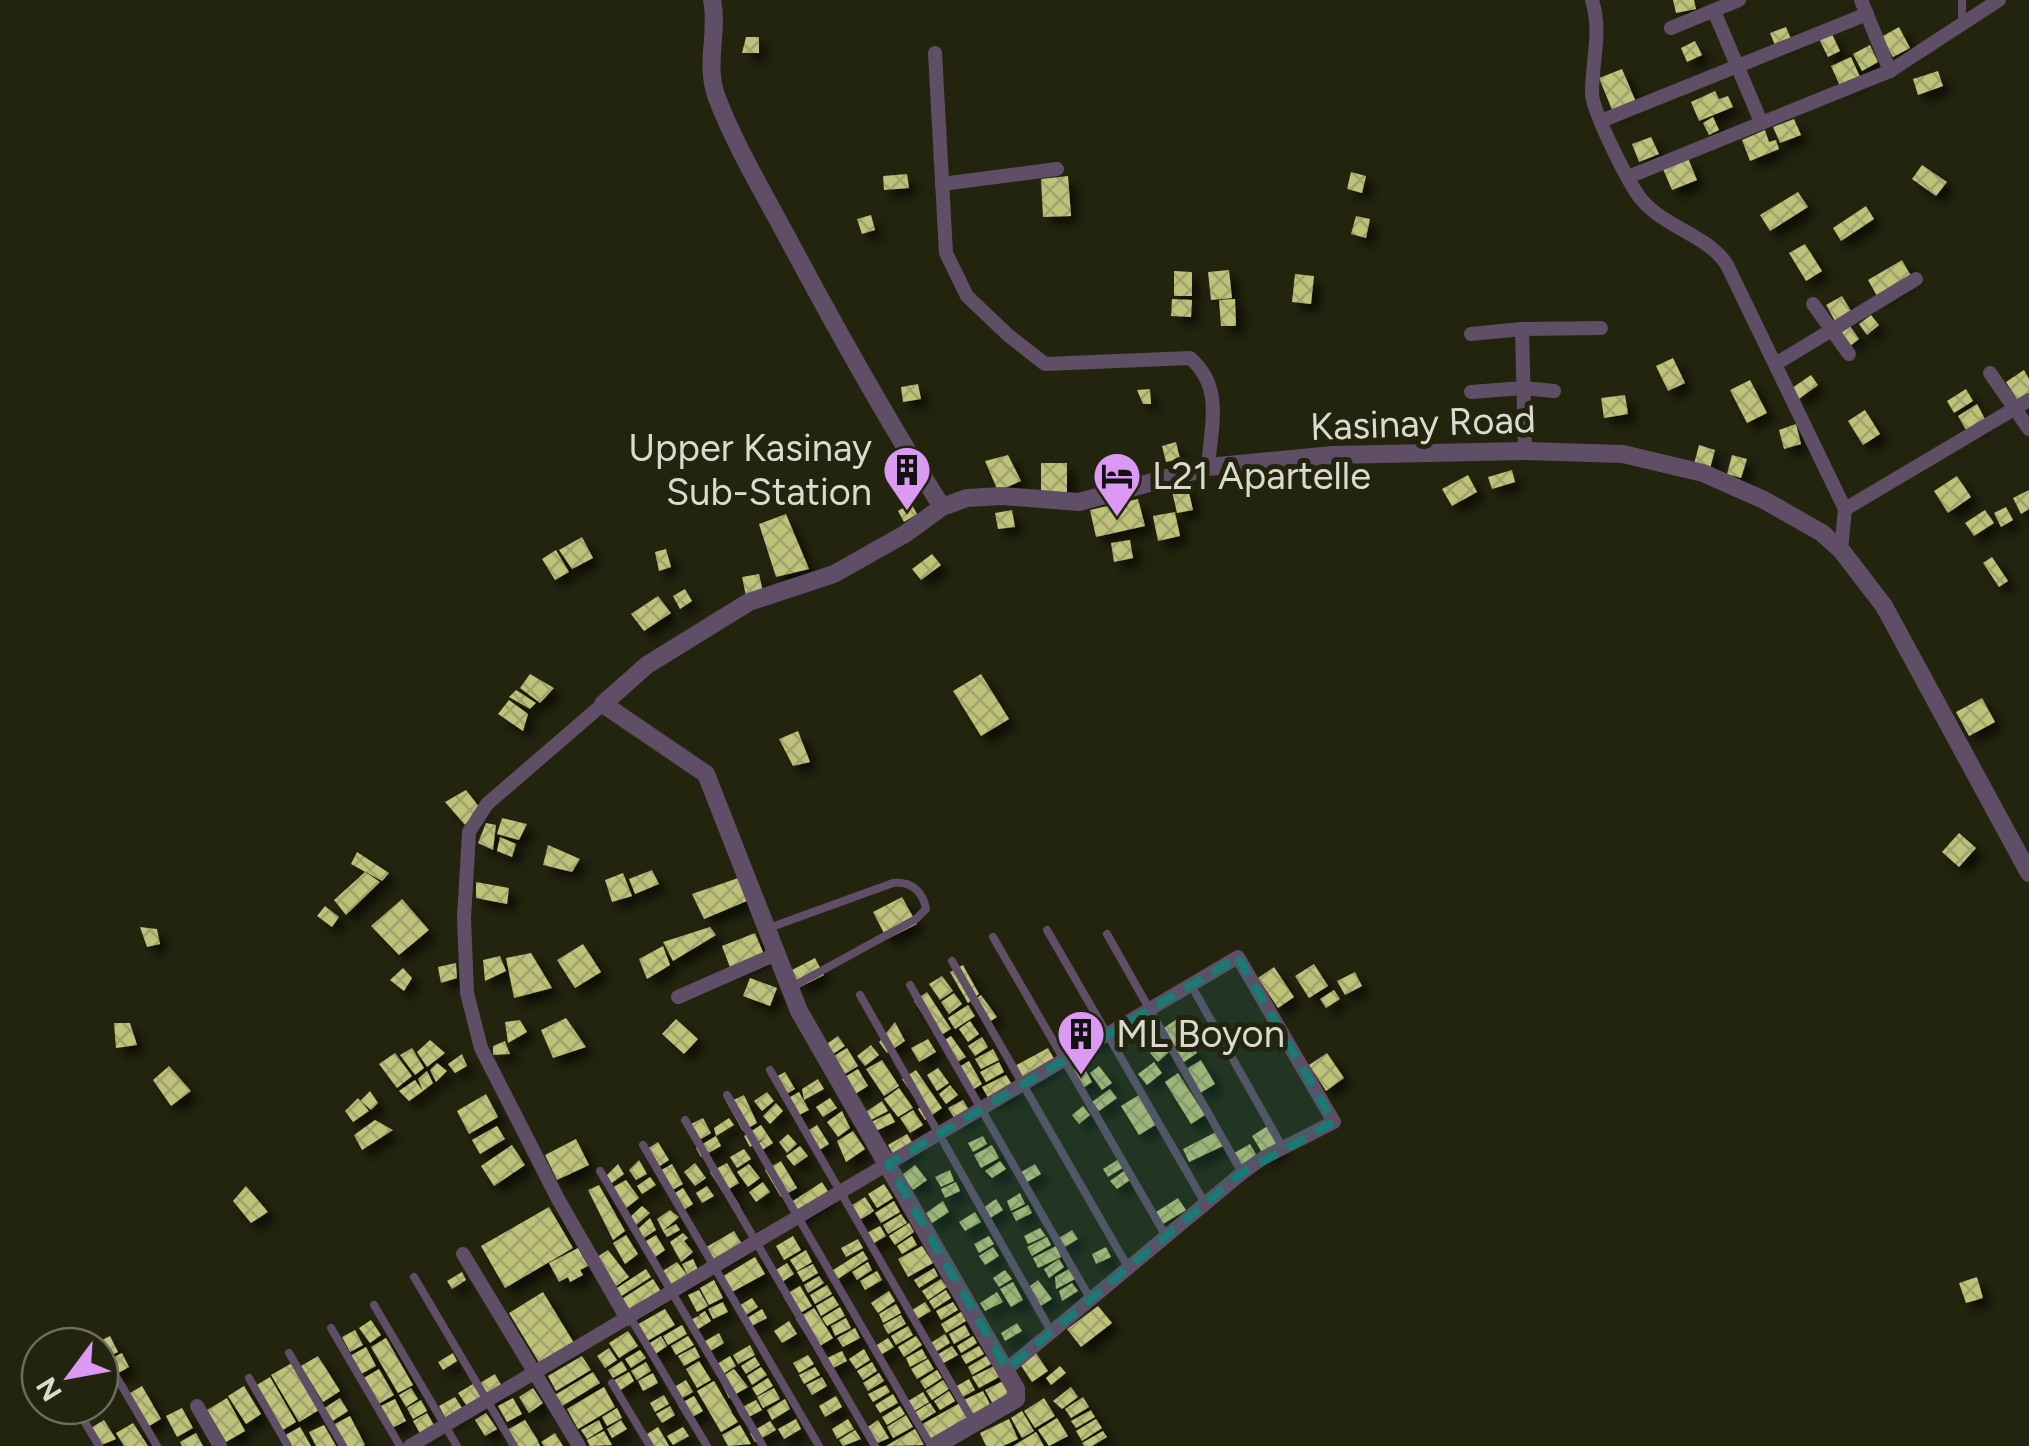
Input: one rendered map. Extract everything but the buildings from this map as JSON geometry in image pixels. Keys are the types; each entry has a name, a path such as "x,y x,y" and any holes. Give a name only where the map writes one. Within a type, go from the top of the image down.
{"street":[{"path":"628,1318 558,1199 482,1048 467,994 464,918 469,832 487,804 647,664 749,602 834,574 905,534 942,507 874,398 752,173 716,96 709,62 712,0"},
{"path":"1592,0 1599,22 1592,98 1602,121 1628,177 1655,214 1718,251 1777,363 1845,508 1840,550"},
{"path":"1670,28 1739,0"},
{"path":"1628,177 1890,71 2000,0"},
{"path":"1602,121 1738,66 1864,7 1890,71"},
{"path":"1714,10 1761,122"},
{"path":"935,53 946,253 967,296 1045,364 1190,358 1204,370 1213,391 1208,467"},
{"path":"942,184 1057,169"},
{"path":"1777,363 1916,279"},
{"path":"1813,304 1849,354"},
{"path":"1471,334 1602,328"},
{"path":"1522,329 1525,451"},
{"path":"1990,373 2029,429"},
{"path":"1471,392 1523,388 1554,391"},
{"path":"1845,508 2029,400"},
{"name":"Kasinay Road","path":"942,507 967,498 1002,496 1079,502 1208,467 1333,455 1525,451 1623,454 1703,473 1764,500 1822,533 1840,550 1884,606 2027,865"},
{"path":"603,704 706,774 790,988 815,1038 1016,1389 1016,1399 933,1446"},
{"path":"678,997 776,954"},
{"path":"410,1446 1238,957 1334,1122 1242,1173 1007,1369"},
{"path":"463,1254 579,1446"},
{"path":"197,1406 220,1446"}],"lane":[{"path":"1962,0 1962,22"},
{"path":"766,929 894,883 909,885 924,898 926,910 916,920 790,988"},
{"path":"1046,930 1206,1205"},
{"path":"1107,934 1242,1173"},
{"path":"993,937 1166,1238"},
{"path":"952,962 1130,1269"},
{"path":"910,984 1091,1300"},
{"path":"1191,985 1283,1148"},
{"path":"860,996 1052,1333"},
{"path":"770,1070 974,1423"},
{"path":"727,1095 933,1446"},
{"path":"685,1120 875,1446"},
{"path":"643,1146 820,1446"},
{"path":"600,1171 763,1446"},
{"path":"414,1277 514,1446"},
{"path":"374,1305 456,1446"},
{"path":"628,1318 707,1446"},
{"path":"331,1328 400,1446"},
{"path":"289,1353 343,1446"},
{"path":"249,1378 288,1446"},
{"path":"120,1383 157,1446"},
{"path":"612,1384 650,1446"}],"highlighted area":[{"path":"1238,957 1334,1122 1242,1173 1007,1369 888,1164"}],"place":[{"name":"Upper Kasinay Sub-Station","path":"907,512"},
{"name":"L21 Apartelle","path":"1117,518"},
{"name":"ML Boyon","path":"1081,1076"}]}
